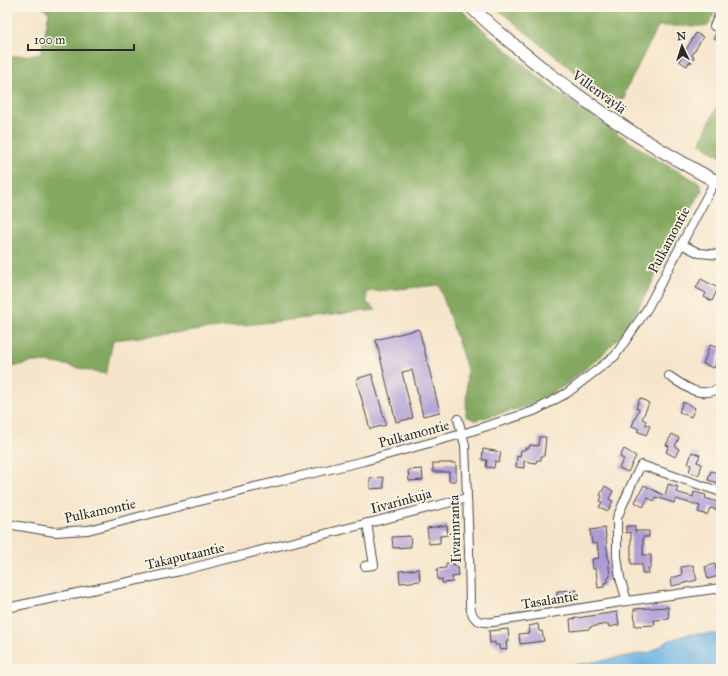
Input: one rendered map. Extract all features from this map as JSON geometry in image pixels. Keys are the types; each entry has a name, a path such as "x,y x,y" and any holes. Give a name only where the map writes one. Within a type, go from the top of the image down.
{"street":[{"name":"Villenväylä","path":"471,7 524,54 610,119 648,143 718,183"},
{"path":"714,26 721,11"},
{"name":"Pulkamontie","path":"7,524 55,532 88,530 246,489 364,461 462,434 534,411 567,393 615,356 647,309 681,244 718,183"},
{"path":"681,244 699,253 721,255"},
{"path":"669,376 690,389 700,392 710,393 719,389 721,385"},
{"name":"Iivarinranta","path":"458,419 465,445 470,605 471,614 476,620"},
{"path":"627,601 620,578 617,556 617,518 641,465 721,492"},
{"name":"Iivarinkuja","path":"365,566 374,565 367,523 467,498"},
{"name":"Takaputaantie","path":"7,608 180,571 367,523"},
{"name":"Tasalantie","path":"476,620 493,622 721,588"}],"green space":[{"path":"42,7 458,7 550,87 659,161 700,183 702,190 642,301 621,335 600,357 561,388 528,406 475,420 466,416 467,369 439,285 366,292 367,303 376,310 113,340 106,374 47,362 26,363 7,367 9,342 7,342 7,57 41,54 49,12"},
{"path":"495,7 658,7 655,12 715,11 708,26 658,26 625,92 625,99 611,97 571,69"},
{"path":"721,97 721,157 700,143"}],"water":[{"path":"721,633 721,669 551,669 651,652 670,640 689,634"}],"building":[{"path":"721,25 721,42 714,38"},
{"path":"696,33 703,37 692,55 694,57 691,63 689,62 687,66 679,61"},
{"path":"701,279 718,288 712,301 704,297 706,293 696,288"},
{"path":"419,329 440,412 423,416 412,370 402,372 413,418 396,422 376,340"},
{"path":"710,345 721,349 714,368 703,364"},
{"path":"372,374 386,425 370,429 356,379"},
{"path":"640,398 649,403 642,419 646,421 645,424 650,426 646,435 637,431 639,429 632,426 639,409 636,408"},
{"path":"683,402 695,408 691,417 679,412"},
{"path":"672,434 679,438 675,446 679,449 675,457 666,452 669,446 666,445"},
{"path":"539,437 546,437 544,456 541,456 541,460 537,460 536,463 524,461 524,468 516,467 517,456 520,457 521,450 529,448 530,445 538,446"},
{"path":"483,449 501,452 499,462 495,461 494,468 486,467 487,460 482,460"},
{"path":"624,449 636,456 628,472 619,468 624,459 620,457"},
{"path":"692,452 700,455 697,462 702,464 699,475 689,472 691,465 688,464"},
{"path":"433,463 456,463 456,481 449,481 449,472 433,472"},
{"path":"422,469 423,480 409,481 408,470"},
{"path":"711,471 721,474 721,484 708,480"},
{"path":"383,477 384,488 370,489 370,478"},
{"path":"668,484 678,487 676,492 693,497 694,492 706,495 705,498 721,503 721,511 710,508 707,515 698,512 700,506 676,499 674,503 656,497 654,501 648,498 643,507 635,502 644,485 665,496"},
{"path":"605,486 613,491 609,499 613,501 608,511 599,507 602,502 600,501 602,496 600,495"},
{"path":"447,525 448,535 440,536 440,543 429,544 427,528"},
{"path":"626,526 635,526 635,531 649,531 649,537 643,537 643,555 651,555 651,568 648,568 649,573 642,573 642,564 631,564 631,532 626,533"},
{"path":"605,528 610,577 608,578 608,582 604,583 604,587 598,588 596,569 593,569 592,559 599,558 597,543 592,544 590,530"},
{"path":"410,536 411,547 393,548 392,537"},
{"path":"446,563 453,563 454,566 457,566 458,576 452,577 453,582 442,583 442,579 438,580 437,569 446,568"},
{"path":"715,564 718,576 708,579 705,567"},
{"path":"693,565 697,580 672,586 671,578 682,575 681,567"},
{"path":"419,569 420,581 400,583 399,571"},
{"path":"577,590 578,600 558,602 557,591"},
{"path":"668,607 669,619 654,620 655,625 635,626 634,609"},
{"path":"617,612 619,625 609,627 608,624 590,627 590,629 571,631 570,619"},
{"path":"538,624 539,631 542,631 544,641 520,644 519,634 530,633 529,626"},
{"path":"508,629 509,642 506,642 507,649 500,650 499,645 495,645 495,642 490,643 489,631"}]}
